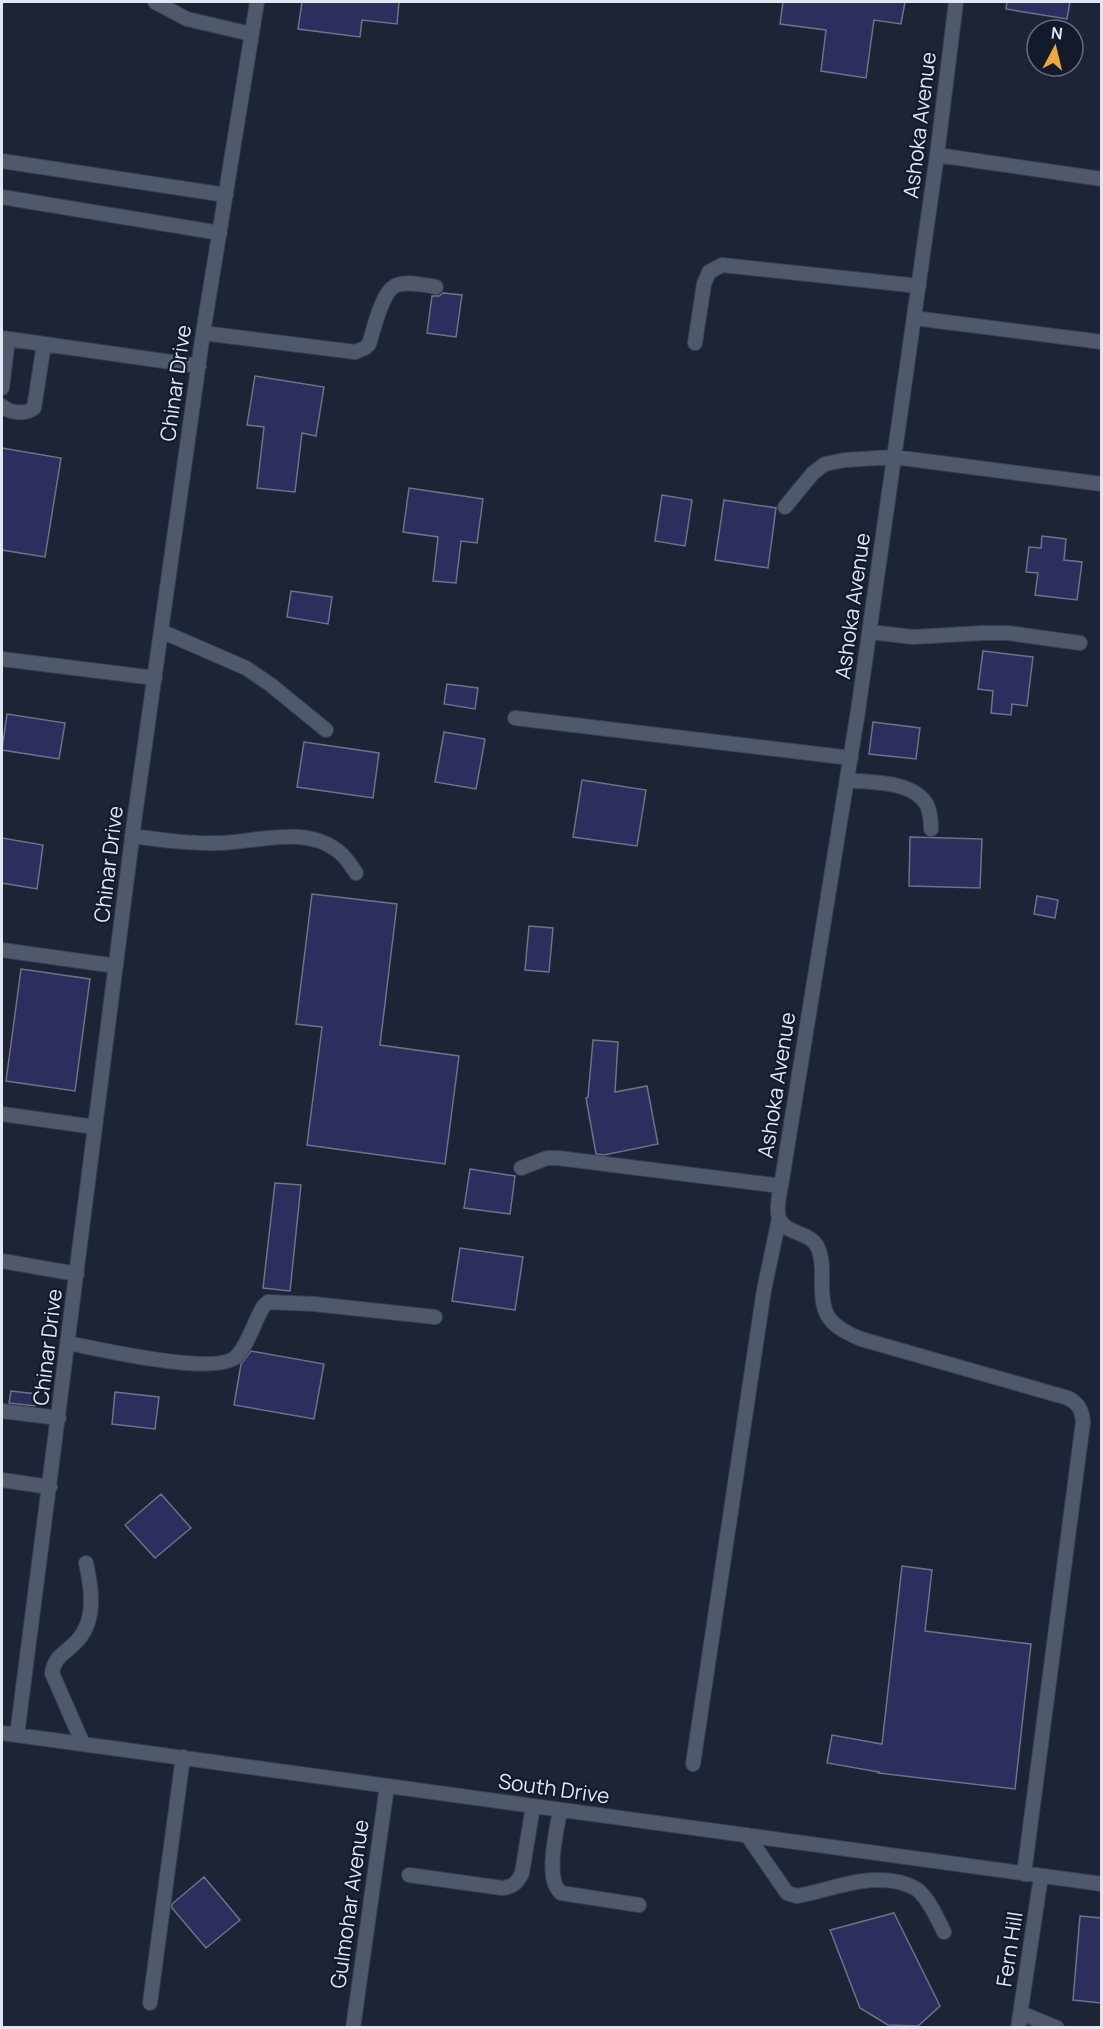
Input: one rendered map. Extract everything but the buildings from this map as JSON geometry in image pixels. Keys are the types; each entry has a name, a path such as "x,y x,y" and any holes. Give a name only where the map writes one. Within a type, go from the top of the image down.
{"street":[{"path":"155,2 187,19 251,34"},
{"name":"Chinar Drive","path":"17,1735 132,836 203,333 257,2"},
{"name":"Ashoka Avenue","path":"693,1764 764,1290 779,1216 781,1186 870,632 937,155 956,2"},
{"path":"937,155 1101,179"},
{"path":"2,161 226,195"},
{"path":"2,197 220,233"},
{"path":"695,343 704,284 710,272 722,265 919,286"},
{"path":"203,333 355,352 369,344 388,291 396,285 405,283 436,287"},
{"path":"914,318 1101,342"},
{"path":"2,388 5,338 199,366"},
{"path":"2,406 12,411 27,412 34,408 44,344"},
{"path":"785,507 813,472 825,464 845,460 894,457 1101,484"},
{"path":"161,631 246,668 271,685 326,730"},
{"path":"870,632 913,637 1008,633 1080,643"},
{"path":"2,659 155,678"},
{"path":"515,718 851,758"},
{"path":"847,780 896,786 918,795 927,806 931,829"},
{"path":"132,836 199,843 297,837 319,842 338,851 356,873"},
{"path":"2,950 116,966"},
{"path":"2,1114 95,1127"},
{"path":"521,1168 547,1158 558,1158 781,1186"},
{"path":"779,1216 788,1228 808,1236 818,1246 822,1266 824,1311 831,1322 842,1331 861,1339 1068,1398 1077,1403 1082,1412 1083,1422 1024,1874"},
{"path":"2,1262 77,1274"},
{"path":"68,1343 163,1360 220,1364 236,1358 245,1345 263,1306 268,1302 304,1303 435,1317"},
{"path":"2,1411 59,1418"},
{"path":"2,1480 50,1487"},
{"path":"83,1744 52,1673 59,1656 76,1643 89,1620 92,1589 86,1563"},
{"name":"South Drive","path":"2,1732 1101,1884"},
{"path":"150,2004 183,1757"},
{"name":"Gulmohar Avenue","path":"353,2028 387,1786"},
{"path":"409,1875 502,1888 510,1887 518,1882 522,1873 533,1806"},
{"path":"560,1810 552,1874 556,1889 561,1893 639,1905"},
{"path":"747,1835 783,1888 791,1895 805,1895 865,1880 903,1883 918,1890 928,1901 944,1932"},
{"name":"Fern Hill","path":"1020,2020 1041,1876"},
{"path":"1020,2020 1057,2028"}]}
